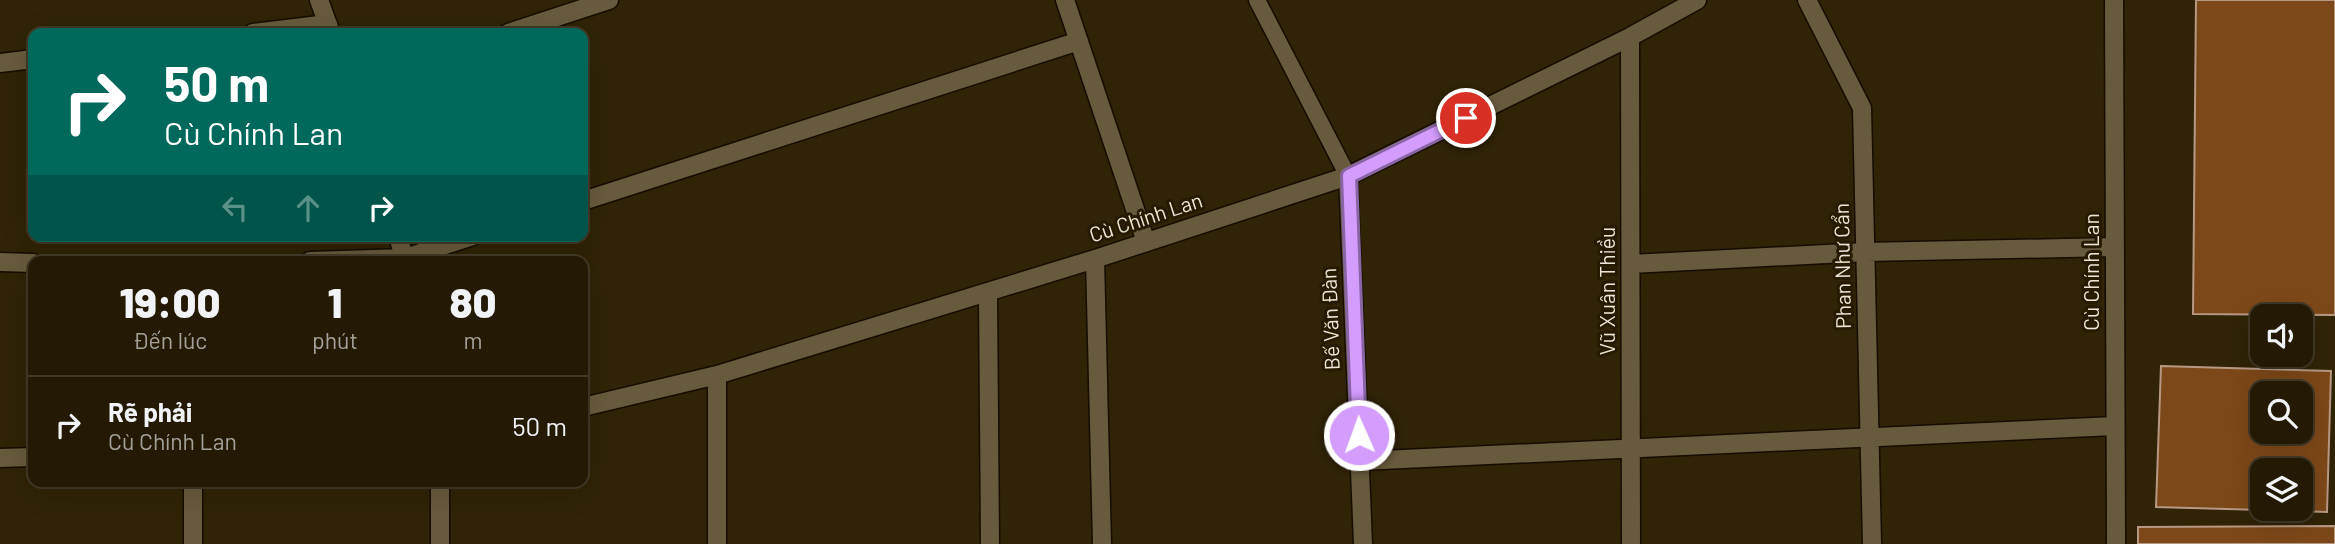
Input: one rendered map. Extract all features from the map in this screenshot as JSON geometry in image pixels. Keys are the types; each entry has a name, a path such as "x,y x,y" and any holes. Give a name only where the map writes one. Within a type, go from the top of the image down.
{"street":[{"path":"319,0 329,28"},
{"path":"523,28 609,0"},
{"path":"1065,0 1146,242"},
{"name":"Cù Chính Lan","path":"588,406 717,375 988,293 1349,176 1630,37 1696,0"},
{"name":"Phan Như Cẩn","path":"1807,0 1862,108 1872,544"},
{"name":"Cù Chính Lan","path":"2114,0 2116,544"},
{"name":"Vũ Xuân Thiều","path":"1630,37 1631,544"},
{"path":"588,199 1079,41"},
{"path":"0,63 28,60"},
{"name":"Bế Văn Đàn","path":"1349,176 1363,544"},
{"path":"416,256 456,242"},
{"path":"1631,264 1865,252 2115,247"},
{"path":"1095,259 1102,544"},
{"path":"0,262 28,263"},
{"path":"988,293 990,544"},
{"path":"717,375 717,544"},
{"path":"1360,461 2115,426"},
{"path":"0,458 28,457"},
{"path":"192,544 193,487"},
{"path":"440,487 440,544"}],"lane":[{"path":"1257,0 1349,176"}],"building":[{"path":"2196,0 2335,0 2335,315 2313,315 2313,304 2250,304 2250,314 2193,314"},
{"path":"2161,366 2331,371 2327,512 2313,512 2313,458 2250,458 2250,510 2156,507"},
{"path":"2335,526 2335,544 2138,544 2138,527"}],"route":[{"path":"1359,435 1349,176 1466,118"}]}
